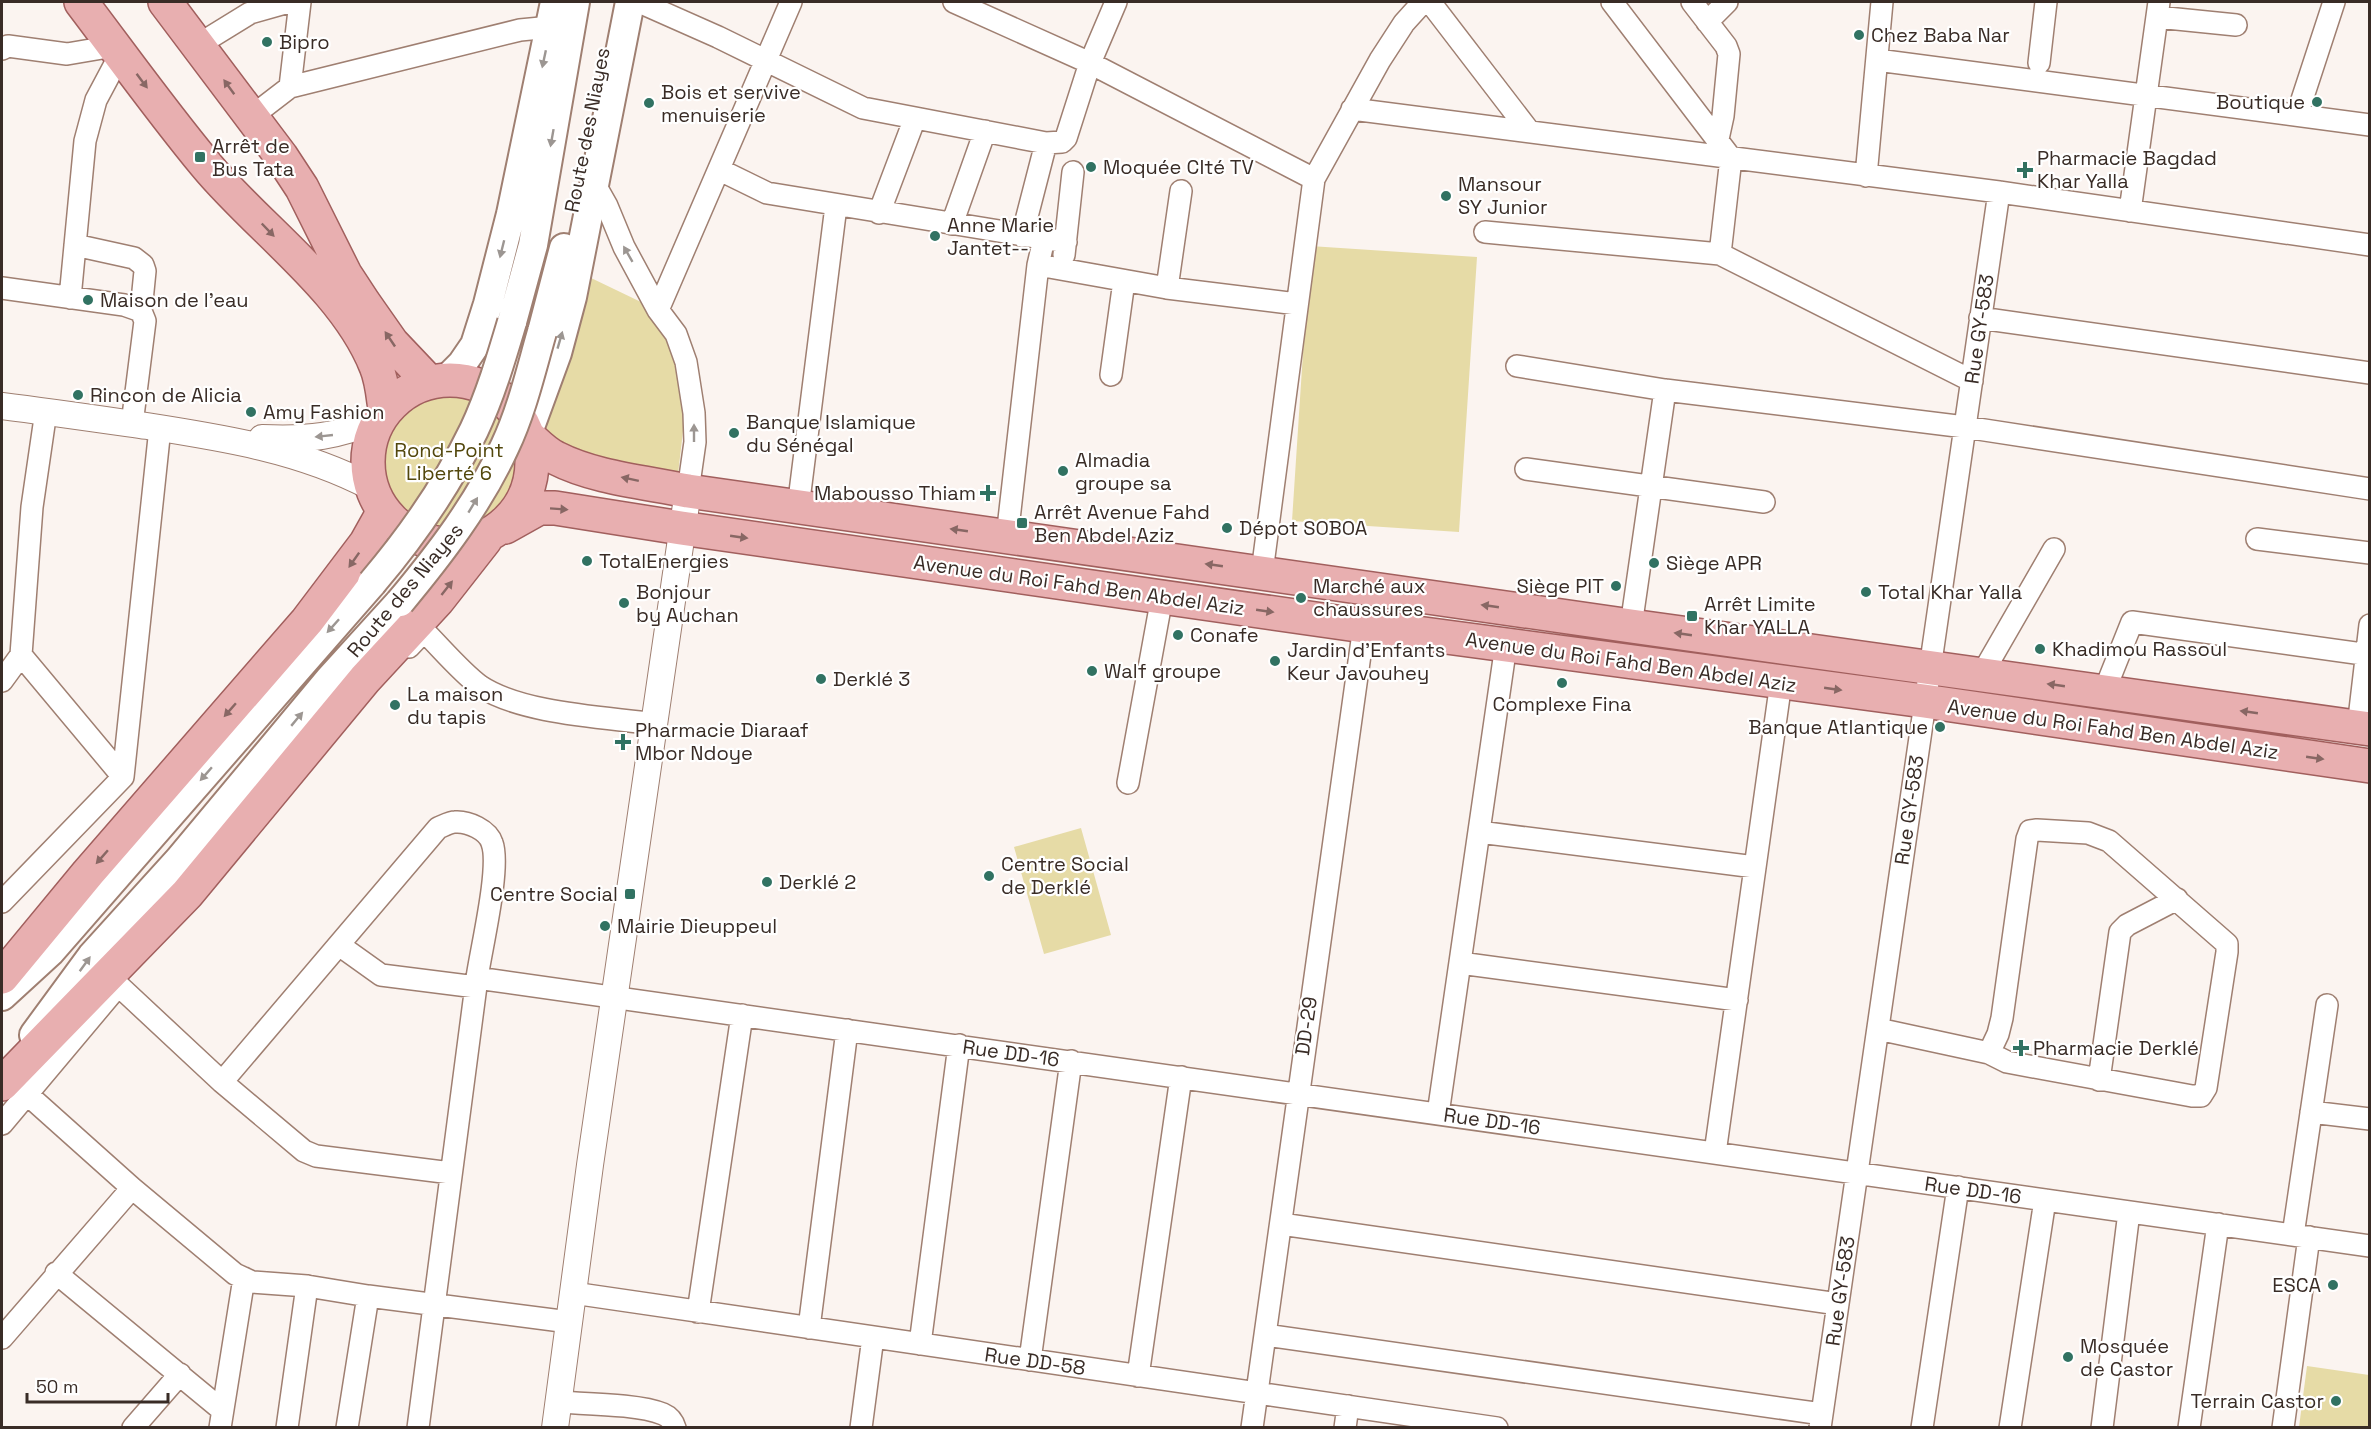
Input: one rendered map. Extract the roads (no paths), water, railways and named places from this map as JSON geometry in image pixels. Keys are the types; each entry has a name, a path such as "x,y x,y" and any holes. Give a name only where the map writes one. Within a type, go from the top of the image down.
{"main road":[{"path":"81,2 207,166 326,290 363,339 376,365 381,382 382,414"},
{"path":"10,1086 187,894 365,679 520,507 530,483 532,465 527,435 519,418 499,397 471,383 438,381 392,343 358,294 329,244 302,188 281,156 165,2"},
{"name":"Route des Niayes","path":"2,996 51,952 372,583 403,546 441,490 474,430 496,375 512,322 532,245 576,2"},
{"name":"Route des Niayes","path":"10,1086 92,956 179,860 329,680 400,602 430,566 472,508 506,446 526,390 563,254 612,2"},
{"path":"527,435 557,353 572,297 630,2"},
{"path":"2,977 88,873 314,613 366,543 380,518 377,498 367,466 371,437 382,414 403,394 438,381 462,364 475,345 511,214 553,14"},
{"name":"Avenue du Roi Fahd Ben Abdel Aziz","path":"527,435 554,458 571,465 688,491 2364,728"},
{"path":"377,498 402,528 427,540 457,544 495,533"},
{"name":"Avenue du Roi Fahd Ben Abdel Aziz","path":"495,533 539,508 555,508 1364,626 1924,701 2370,766"}],"street":[{"path":"198,45 250,13 289,2"},
{"path":"290,87 300,2"},
{"path":"639,2 718,37 863,108 1046,143 1062,142 1066,138 1090,63 1116,2"},
{"path":"658,310 791,2"},
{"path":"954,2 1090,63 1314,179"},
{"path":"1262,572 1314,179 1352,109 1404,22 1423,2"},
{"path":"1430,2 1529,131"},
{"path":"1612,2 1731,158 1720,254"},
{"path":"1692,2 1726,46 1729,54 1723,116 1718,139"},
{"path":"1707,22 1726,2"},
{"path":"1866,176 1882,2"},
{"path":"2039,63 2046,2"},
{"path":"2297,114 2334,2"},
{"path":"2130,211 2158,9 2236,25"},
{"path":"251,117 290,87 520,30 553,14"},
{"path":"2,49 8,46 67,54 117,49 96,100 85,141 70,298"},
{"path":"1877,60 2370,125"},
{"path":"1352,109 1999,192 2370,244"},
{"path":"879,213 915,118"},
{"path":"952,224 985,131"},
{"path":"1022,236 1046,143"},
{"path":"720,170 767,193 1066,242"},
{"path":"1062,268 1072,172"},
{"path":"555,1428 695,441 686,362 676,334 658,310 624,247 607,206 594,183"},
{"path":"1167,288 1181,192"},
{"name":"Rue GY-583","path":"1821,1421 1999,192"},
{"path":"798,508 836,206"},
{"path":"1485,232 1720,254 1972,381"},
{"path":"1007,537 1038,265 1044,239"},
{"path":"75,245 134,258 143,265 145,271 141,311 145,321 132,424"},
{"path":"1038,265 1167,288 1297,304"},
{"path":"1112,375 1124,281"},
{"path":"2,288 124,305 141,311"},
{"path":"1980,318 2370,373"},
{"path":"1516,366 1665,390 1965,427 2370,489"},
{"path":"1631,626 1665,390"},
{"path":"2,406 214,436 287,453 339,470 377,498"},
{"path":"2,681 21,655 32,507 46,411"},
{"path":"214,436 279,439 331,436 347,432 382,414"},
{"path":"2,902 123,777 159,428"},
{"path":"1526,469 1764,502"},
{"path":"2257,539 2370,553"},
{"path":"1982,674 2054,549"},
{"path":"1128,783 1162,597"},
{"path":"2104,692 2132,622 2367,655"},
{"path":"2364,728 2370,625"},
{"name":"DD-29","path":"1252,1428 1364,626"},
{"path":"2,1124 10,1086 118,985 424,631 479,685 503,698 528,706 655,724"},
{"path":"1438,1114 1506,645"},
{"path":"21,655 123,777"},
{"path":"1715,1153 1781,682"},
{"path":"222,1082 438,828 454,822 469,824 481,830 491,840 495,850 494,870 418,1428"},
{"path":"1878,1029 1989,1053 2007,1062 2098,1080 2200,1096 2206,1088 2227,944 2109,841 2098,836 2030,831 2002,1018 1998,1035 1989,1053"},
{"path":"1479,832 1755,867"},
{"path":"2098,1080 2120,932 2127,925 2177,899"},
{"name":"Rue DD-16","path":"339,945 381,975 615,997 2370,1246"},
{"path":"1460,963 1737,1000"},
{"path":"118,985 222,1082 310,1154 451,1173"},
{"path":"2283,1428 2311,1112 2327,1005"},
{"path":"698,1312 742,1015"},
{"path":"809,1328 848,1030"},
{"path":"920,1344 959,1046"},
{"path":"1030,1360 1071,1061"},
{"path":"1138,1376 1181,1077"},
{"path":"10,1086 235,1274 252,1282 307,1286 569,1322"},
{"path":"2311,1112 2370,1119"},
{"path":"2,1338 132,1188"},
{"path":"1922,1428 1958,1188"},
{"path":"2010,1428 2045,1200"},
{"path":"2102,1428 2129,1212"},
{"path":"1281,1224 1838,1304"},
{"path":"2189,1428 2218,1224"},
{"path":"56,1273 180,1374 221,1419"},
{"path":"221,1419 244,1278"},
{"path":"287,1428 307,1286"},
{"name":"Rue DD-58","path":"573,1293 1348,1406 1442,1423 1497,1428"},
{"path":"347,1428 368,1296"},
{"path":"1265,1335 1821,1421"},
{"path":"861,1428 873,1337"},
{"path":"133,1428 180,1374"},
{"path":"558,1402 648,1410 665,1414 673,1421 675,1428"},
{"path":"1345,1428 1348,1406"}],"place":[{"name":"Chez Baba Nar","path":"1859,35"},
{"name":"Bipro","path":"267,42"},
{"name":"Boutique","path":"2317,102"},
{"name":"Bois et servive menuiserie","path":"649,103"},
{"name":"Arrêt de Bus Tata","path":"200,157"},
{"name":"Moquée CIté TV","path":"1091,167"},
{"name":"Pharmacie Bagdad Khar Yalla","path":"2025,170"},
{"name":"Mansour SY Junior","path":"1446,196"},
{"name":"Anne Marie Jantet--","path":"935,236"},
{"name":"Maison de l'eau","path":"88,300"},
{"name":"Rincon de Alicia","path":"78,395"},
{"name":"Amy Fashion","path":"251,412"},
{"name":"Banque Islamique du Sénégal","path":"734,433"},
{"name":"Almadia groupe sa","path":"1063,471"},
{"name":"Mabousso Thiam","path":"988,493"},
{"name":"Arrêt Avenue Fahd Ben Abdel Aziz","path":"1022,523"},
{"name":"Dépot SOBOA","path":"1227,528"},
{"name":"TotalEnergies","path":"587,561"},
{"name":"Siège APR","path":"1654,563"},
{"name":"Siège PIT","path":"1616,586"},
{"name":"Total Khar Yalla","path":"1866,592"},
{"name":"Marché aux chaussures","path":"1301,598"},
{"name":"Bonjour by Auchan","path":"624,603"},
{"name":"Arrêt Limite Khar YALLA","path":"1692,616"},
{"name":"Conafe","path":"1178,635"},
{"name":"Khadimou Rassoul","path":"2040,649"},
{"name":"Jardin d'Enfants Keur Javouhey","path":"1275,661"},
{"name":"Walf groupe","path":"1092,671"},
{"name":"Derklé 3","path":"821,679"},
{"name":"Complexe Fina","path":"1562,683"},
{"name":"La maison du tapis","path":"395,705"},
{"name":"Banque Atlantique","path":"1940,727"},
{"name":"Pharmacie Diaraaf Mbor Ndoye","path":"623,742"},
{"name":"Centre Social de Derklé","path":"989,876"},
{"name":"Derklé 2","path":"767,882"},
{"name":"Centre Social","path":"630,894"},
{"name":"Mairie Dieuppeul","path":"605,926"},
{"name":"Pharmacie Derklé","path":"2021,1048"},
{"name":"ESCA","path":"2333,1285"},
{"name":"Mosquée de Castor","path":"2068,1357"},
{"name":"Terrain Castor","path":"2336,1401"}],"park label":[{"name":"Rond-Point Liberté 6","path":"449,462"}]}
